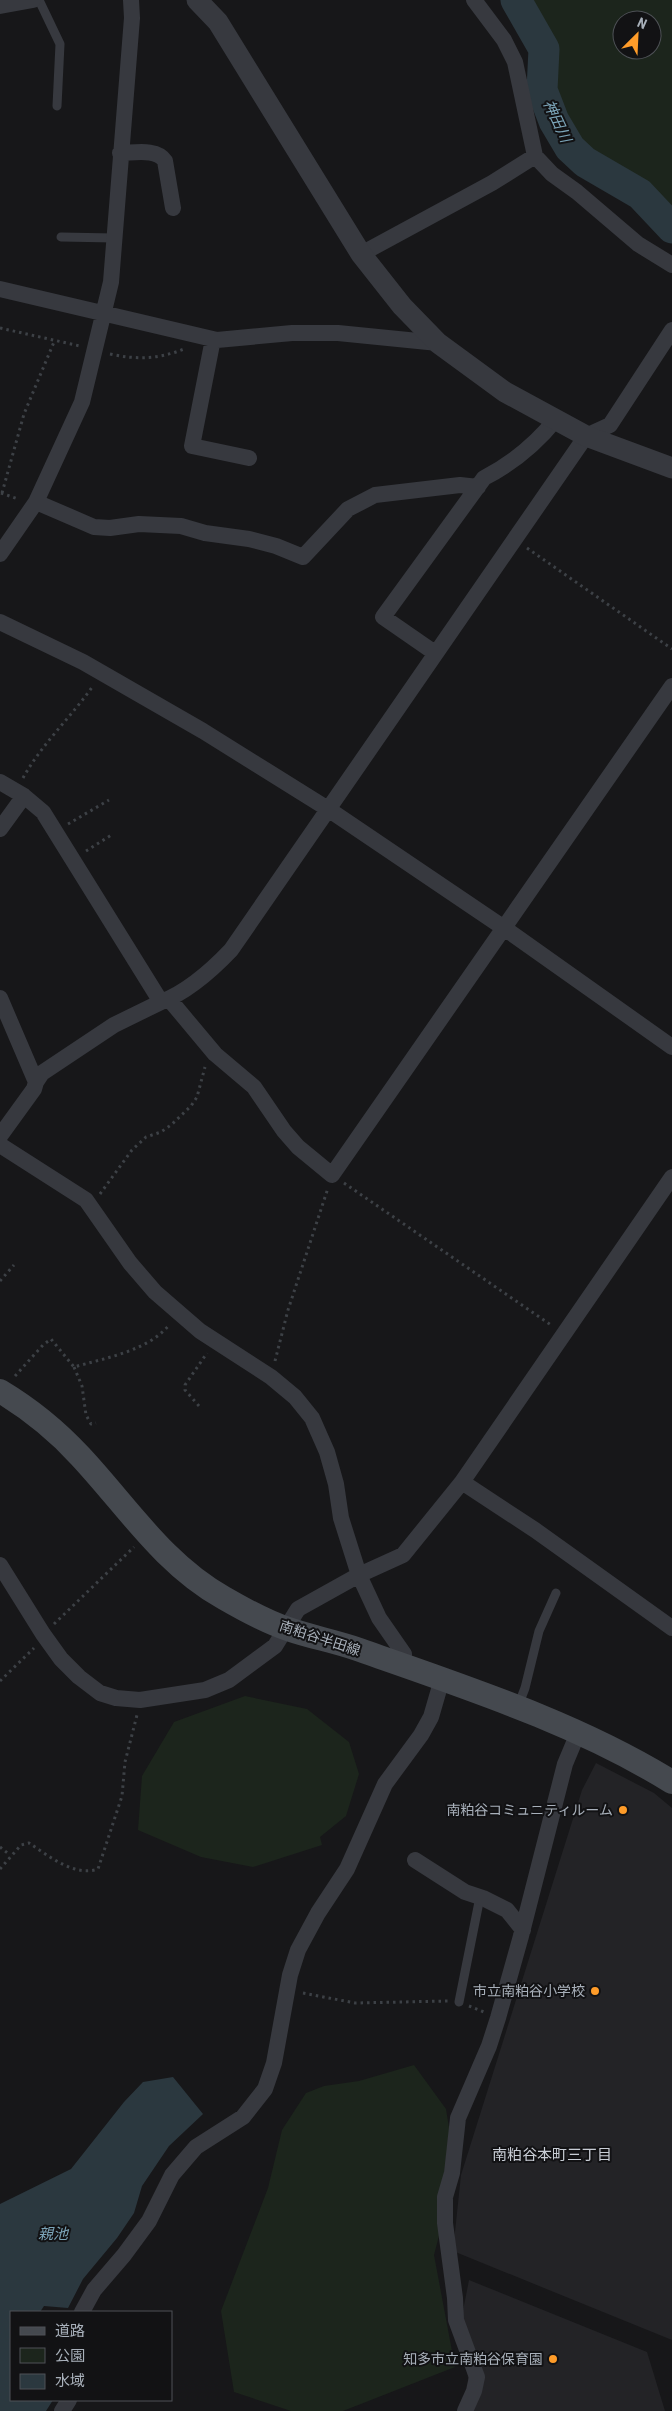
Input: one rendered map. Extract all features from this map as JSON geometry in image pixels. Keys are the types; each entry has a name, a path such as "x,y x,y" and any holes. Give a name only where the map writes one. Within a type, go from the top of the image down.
{"main road":[{"name":"南粕谷半田線","path":"1,1392 53,1429 80,1456 147,1534 192,1577 223,1598 287,1629 334,1641 518,1707 626,1756 672,1782"}],"street":[{"path":"0,6 33,0"},
{"path":"0,554 36,502 82,402 104,315 111,282 132,18 131,0"},
{"path":"197,0 218,22 361,254 402,306 438,343 506,392 586,436 672,468"},
{"path":"474,0 504,40 515,62 535,156 552,174 577,192 638,244 672,265"},
{"path":"120,153 154,153 162,157 165,161 173,208"},
{"path":"361,254 492,183 535,156"},
{"path":"0,290 213,339 292,333 338,333 438,343"},
{"path":"0,1136 34,1089 42,1073 114,1025 165,1000 217,965 231,950 434,653 586,436 610,425 672,330"},
{"path":"213,339 192,446 248,458"},
{"path":"434,653 383,618 484,478 503,468 540,439 556,419"},
{"path":"36,502 94,527 110,528 139,524 181,526 205,534 249,539 276,546 303,557 348,510 375,495 460,485 478,486"},
{"path":"0,622 102,673 203,731 328,809 504,928 672,1047"},
{"path":"0,782 20,794 43,812 74,864 165,1000 215,1054 254,1087 284,1131 298,1147 332,1175 672,686"},
{"path":"0,828 20,794"},
{"path":"0,998 36,1082"},
{"path":"0,1145 86,1200 130,1263 155,1292 179,1313 216,1340 272,1377 294,1397 312,1418 327,1452 336,1484 341,1518 359,1575 379,1618 404,1654 403,1666"},
{"path":"0,1565 44,1636 79,1677 100,1693 116,1698 140,1700 205,1690 229,1680 274,1646 287,1629 298,1609 359,1575 403,1555 462,1482 672,1177"},
{"path":"462,1482 535,1530 672,1628"},
{"path":"83,2311 94,2290 124,2255 149,2221 172,2175 196,2147 243,2117 265,2089 274,2063 287,1988 298,1950 318,1913 347,1869 384,1784 421,1735 431,1717 442,1679"},
{"path":"465,2411 474,2391 477,2377 456,2320 445,2223 445,2197 452,2173 458,2118 489,2046 498,2018 523,1930 565,1764 578,1733"},
{"path":"415,1860 464,1892 480,1897 506,1910 523,1930"}],"lane":[{"path":"39,0 60,44 57,106"},
{"path":"61,236 114,238"},
{"path":"518,1707 525,1688 539,1630 556,1593"},
{"path":"460,2002 480,1897"}],"path":[{"path":"2,493 24,414 54,342"},
{"path":"514,539 672,649"},
{"path":"20,794 24,776 48,741 72,714 102,673"},
{"path":"57,833 63,827 109,800"},
{"path":"74,864 86,852 113,834"},
{"path":"90,1206 132,1150 146,1137 161,1132 171,1125 191,1106 197,1097 204,1069 215,1054"},
{"path":"272,1377 288,1310 332,1175 564,1334"},
{"path":"0,1281 14,1265"},
{"path":"74,1367 127,1351 162,1334 179,1313"},
{"path":"1,1392 42,1345 51,1340 74,1367 82,1386 86,1415 91,1424 96,1423"},
{"path":"199,1406 185,1390 185,1385 216,1340"},
{"path":"0,1681 147,1534"},
{"path":"0,1869 10,1855 21,1845 29,1843 76,1870 89,1872 98,1869 122,1796 125,1762 140,1700"},
{"path":"0,1847 10,1855"},
{"path":"287,1988 337,2001 354,2003 414,2000 460,2002 498,2018"}],"shaded area":[{"name":"市立南粕谷小学校","path":"596,1763 654,1793 672,1808 672,2340 453,2251 461,2175 582,1790"},
{"path":"469,2280 647,2352 665,2411 472,2411 461,2321"}],"green space":[{"path":"515,0 672,0 672,229 572,151 551,109 535,34"},
{"path":"245,1696 307,1709 349,1742 359,1774 346,1816 320,1837 322,1845 253,1867 201,1857 138,1830 142,1776 174,1722"},
{"path":"414,2065 446,2109 456,2171 434,2255 455,2367 343,2411 291,2411 234,2392 221,2311 268,2188 282,2130 306,2093 324,2086 359,2081"}],"water":[{"name":"親池","path":"173,2077 203,2114 169,2146 142,2186 134,2213 117,2238 83,2279 68,2308 44,2306 41,2311 10,2311 10,2401 52,2401 46,2411 0,2411 0,2204 71,2169 124,2102 143,2082"}],"waterway":[{"name":"神田川","path":"516,0 544,49 542,90 554,121 570,148 585,162 640,194 672,228"}],"place":[{"name":"南粕谷コミュニティルーム","path":"623,1810"},
{"name":"市立南粕谷小学校","path":"595,1991"},
{"name":"知多市立南粕谷保育園","path":"553,2359"}],"district":[{"name":"南粕谷本町三丁目","path":"552,2155"}]}
